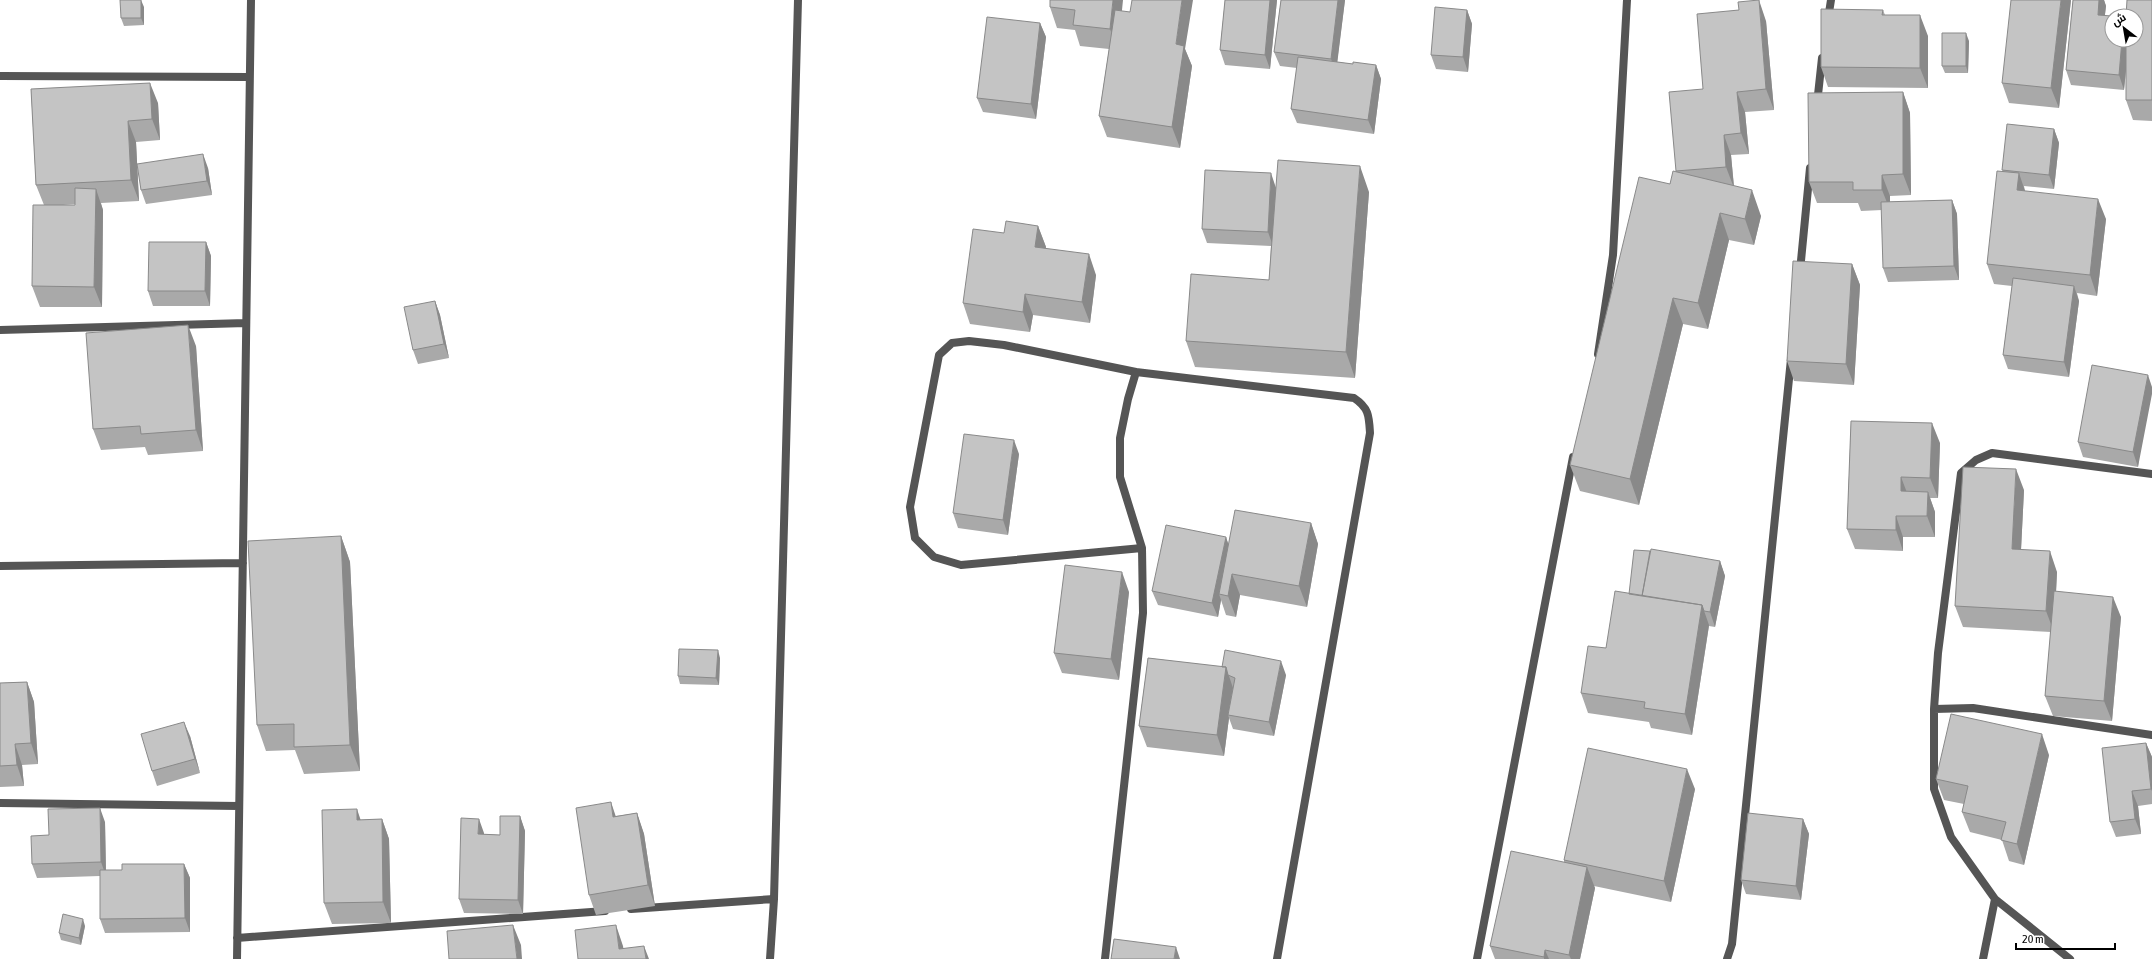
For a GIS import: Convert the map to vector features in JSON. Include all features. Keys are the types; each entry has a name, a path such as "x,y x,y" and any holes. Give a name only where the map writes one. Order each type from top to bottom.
{"street":[{"path":"237,959 251,0"},
{"path":"770,959 774,899 798,0"},
{"path":"1596,360 1614,255 1627,0"},
{"path":"1826,31 1830,0"},
{"path":"1816,116 1824,46"},
{"path":"0,76 249,77"},
{"path":"1799,283 1812,156"},
{"path":"0,330 246,323"},
{"path":"1142,548 961,565 934,557 915,538 910,507 939,355 952,343 969,341 1004,345 1136,372 1354,398 1365,406 1369,419 1370,433 1277,959"},
{"path":"1727,959 1732,944 1791,354"},
{"path":"1105,959 1143,613 1142,548 1120,478 1120,438 1128,399 1136,372"},
{"path":"1477,959 1574,452"},
{"path":"2070,959 1995,899 1951,837 1934,789 1934,709 1938,653 1961,472 1976,460 1992,453 2152,474"},
{"path":"0,566 243,564"},
{"path":"1934,709 1973,708 2152,735"},
{"path":"0,802 239,806"},
{"path":"237,938 774,899"},
{"path":"1983,959 1995,899"}],"building":[{"path":"120,0 141,0 141,18 121,18"},
{"path":"1050,0 1113,0 1110,29 1073,25 1075,10 1050,7"},
{"path":"1132,0 1182,0 1176,44 1184,46 1172,127 1099,116 1115,10 1130,12"},
{"path":"1225,0 1270,0 1265,55 1220,50"},
{"path":"1281,0 1338,0 1331,59 1274,52"},
{"path":"1759,0 1766,89 1737,92 1741,133 1724,135 1726,167 1676,171 1669,92 1703,89 1697,14 1739,10 1738,2"},
{"path":"2011,0 2061,0 2051,88 2002,83"},
{"path":"2073,0 2099,0 2098,15 2104,15 2104,48 2121,48 2119,75 2066,70"},
{"path":"2127,0 2152,0 2152,100 2126,100 2126,48 2144,48 2144,8 2126,8"},
{"path":"1435,7 1467,10 1463,57 1431,55"},
{"path":"1821,9 1883,10 1882,15 1920,15 1920,68 1821,67"},
{"path":"987,17 1040,23 1031,104 977,98"},
{"path":"1942,33 1966,33 1966,66 1942,66"},
{"path":"1298,57 1353,64 1353,62 1376,65 1368,120 1291,109"},
{"path":"150,83 152,119 128,121 131,180 36,185 31,89"},
{"path":"1903,92 1903,174 1882,175 1882,190 1853,190 1853,182 1809,182 1808,93"},
{"path":"2007,124 2054,129 2049,175 2002,170"},
{"path":"203,154 207,181 141,190 137,164"},
{"path":"1278,160 1360,166 1346,352 1186,341 1191,274 1269,280"},
{"path":"1205,170 1271,173 1268,232 1202,229"},
{"path":"1673,171 1752,190 1745,219 1720,213 1698,303 1673,298 1630,479 1570,465 1639,177 1670,184"},
{"path":"1997,171 2019,173 2017,190 2098,199 2090,275 1987,264"},
{"path":"75,188 96,189 94,287 32,286 33,205 75,205"},
{"path":"1952,200 1954,266 1883,268 1881,202"},
{"path":"1006,221 1038,226 1035,247 1089,254 1082,302 1025,294 1023,312 963,303 973,229 1004,233"},
{"path":"149,242 206,242 205,291 148,291"},
{"path":"1793,261 1852,264 1846,364 1787,361"},
{"path":"2013,278 2074,286 2064,362 2003,355"},
{"path":"435,301 444,344 413,350 404,307"},
{"path":"188,325 196,430 141,434 140,426 93,429 86,333"},
{"path":"2092,365 2148,375 2133,452 2078,442"},
{"path":"1851,421 1932,423 1930,478 1901,477 1901,491 1928,492 1927,516 1896,516 1896,530 1847,529"},
{"path":"964,434 1014,440 1003,520 953,513"},
{"path":"1963,467 2016,469 2012,549 2050,551 2046,611 1955,606"},
{"path":"1235,510 1311,523 1299,586 1232,574 1228,596 1219,594"},
{"path":"1166,525 1226,537 1212,603 1152,591"},
{"path":"341,536 350,745 294,747 294,724 257,725 248,541"},
{"path":"1651,549 1720,561 1710,612 1704,611 1702,605 1642,596"},
{"path":"1634,550 1650,551 1642,596 1629,594"},
{"path":"1065,565 1122,572 1111,659 1054,653"},
{"path":"1615,591 1702,605 1685,714 1644,708 1645,702 1581,693 1588,646 1606,648"},
{"path":"2054,591 2113,597 2104,701 2045,696"},
{"path":"679,649 718,650 716,678 678,676"},
{"path":"1225,650 1281,661 1269,722 1228,715 1235,678 1228,675 1226,667 1222,667"},
{"path":"1148,658 1226,667 1217,735 1139,726"},
{"path":"27,682 31,743 15,744 17,765 0,766 0,683"},
{"path":"1951,714 2042,734 2017,844 2001,840 2006,822 1962,812 1968,786 1936,779"},
{"path":"184,722 195,759 152,771 141,734"},
{"path":"2146,743 2151,789 2132,791 2135,819 2110,822 2102,748"},
{"path":"1588,748 1687,769 1664,881 1564,860"},
{"path":"611,802 613,817 637,813 648,885 589,895 576,808"},
{"path":"100,808 101,862 32,864 31,836 49,835 48,809"},
{"path":"357,809 357,820 382,819 383,902 324,903 322,810"},
{"path":"1748,813 1803,819 1796,886 1741,880"},
{"path":"500,816 520,816 518,900 459,899 461,818 479,819 478,834 500,835"},
{"path":"1511,851 1587,867 1569,955 1545,950 1544,957 1490,946"},
{"path":"122,864 184,864 185,918 100,919 100,870 122,870"},
{"path":"63,914 83,919 79,938 59,933"},
{"path":"513,925 517,959 449,959 447,931"},
{"path":"616,925 619,949 644,946 646,959 578,959 575,930"},
{"path":"1114,939 1176,947 1174,959 1111,959"}]}
